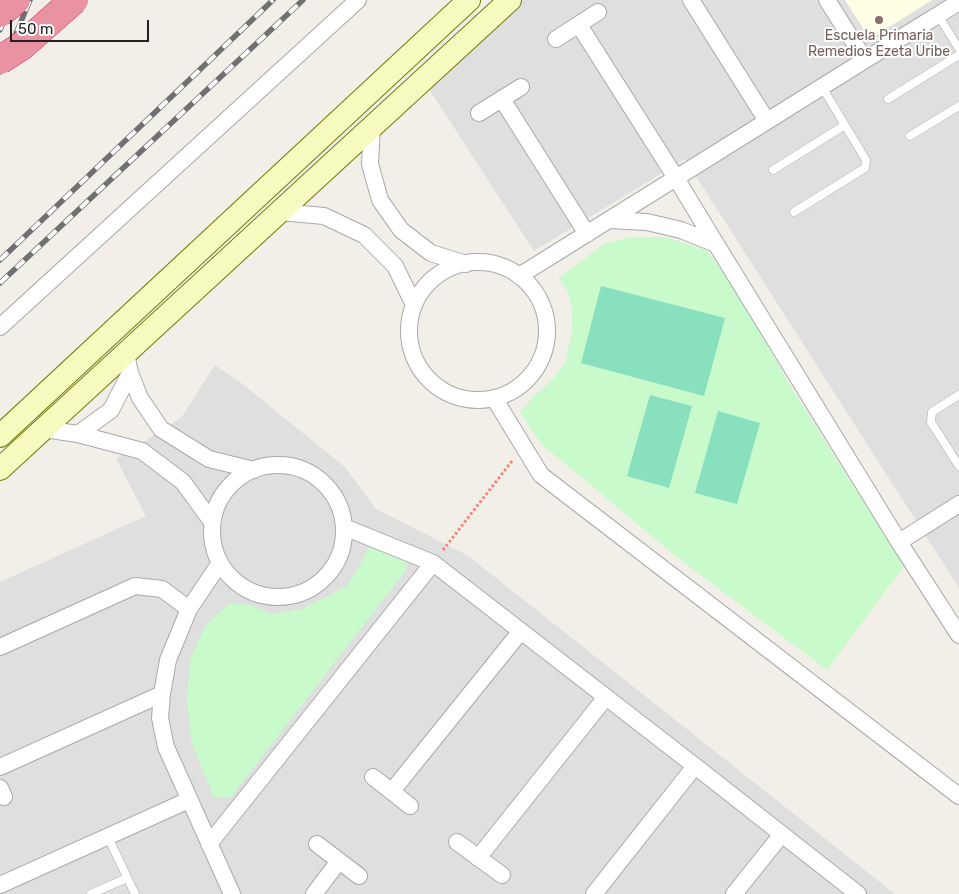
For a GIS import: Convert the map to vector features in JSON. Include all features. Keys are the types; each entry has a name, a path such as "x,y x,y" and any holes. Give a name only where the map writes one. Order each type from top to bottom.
{"highway":[{"path":"0,13 16,0"},
{"path":"0,60 23,45 74,0"}],"main road":[{"path":"0,436 469,0"},
{"path":"0,469 85,392 128,364 280,212 510,0"},
{"path":"67,373 85,392"}],"street":[{"path":"0,327 358,0"},
{"path":"691,0 767,121"},
{"path":"827,0 865,60"},
{"path":"518,276 959,2"},
{"path":"556,39 598,12"},
{"path":"579,25 676,178 899,542 959,635"},
{"path":"479,113 520,87"},
{"path":"502,99 587,234"},
{"path":"372,127 370,164 380,200 401,230 431,253 466,264"},
{"path":"280,212 324,216 364,235 395,266 414,305"},
{"path":"609,220 647,222 681,230 716,244"},
{"path":"480,262 494,264 518,276 529,285 537,296 543,308 546,328 545,348 532,374 521,385 508,393 494,398 479,400 449,394 436,386 425,376 411,349 410,319 414,305 421,293 440,274 453,267 466,264 480,262"},
{"path":"78,434 111,410 128,364"},
{"path":"128,364 140,398 161,429 208,460 254,470"},
{"path":"494,398 542,475 959,796"},
{"path":"44,429 78,434 142,451 183,482 212,522"},
{"path":"282,465 310,473 332,492 339,505 344,518 344,527 343,546 339,558 324,579 302,593 277,598 263,596 238,584 220,563 212,537 212,522 216,509 221,497 230,486 241,476 254,470 282,465"},
{"path":"899,542 959,504"},
{"path":"344,527 433,563 858,894"},
{"path":"220,563 189,609 168,660 160,718 166,747 232,894"},
{"path":"208,844 433,563"},
{"path":"0,647 135,586 162,590 189,609"},
{"path":"392,791 521,631"},
{"path":"0,767 162,694"},
{"path":"478,858 606,697"},
{"path":"594,894 695,766"},
{"path":"373,777 410,806"},
{"path":"0,885 189,800"},
{"path":"734,894 782,834"},
{"path":"457,842 502,875"},
{"path":"316,844 359,876"},
{"path":"314,894 339,861"}],"lane":[{"path":"938,15 959,49"},
{"path":"888,99 959,55"},
{"path":"794,212 865,168 866,160 822,87"},
{"path":"910,136 959,106"},
{"path":"773,170 845,125"},
{"path":"959,395 932,412 931,422 956,455 959,466"},
{"path":"108,837 134,894"},
{"path":"91,894 127,878"}],"path":[{"path":"433,563 524,446"}],"shaded area":[{"path":"523,0 845,0 870,39 932,0 959,0 959,588 685,159 534,251 427,86"},
{"name":"Escuela Primaria Remedios Ezeta Uribe","path":"845,0 932,0 870,39"},
{"path":"215,365 240,382 345,467 376,509 467,555 895,894 0,894 0,582 146,516 116,459 181,418"}],"green space":[{"path":"631,237 665,237 706,250 735,288 789,384 904,566 827,670 678,558 541,444 520,412 552,380 565,363 572,332 572,309 568,292 559,278 604,244"},
{"path":"601,286 725,318 704,396 581,363"},
{"path":"650,395 692,406 669,488 627,476"},
{"path":"718,411 760,423 737,504 695,493"},
{"path":"368,548 394,554 407,561 406,570 230,798 214,797 191,741 187,699 190,659 206,625 230,603 250,605 271,614 302,609 347,586"}],"railway":[{"path":"0,30 12,0"},
{"path":"0,72 30,0"},
{"path":"0,260 273,0"},
{"path":"0,283 303,0"}],"place":[{"name":"Escuela Primaria Remedios Ezeta Uribe","path":"879,20"}]}
